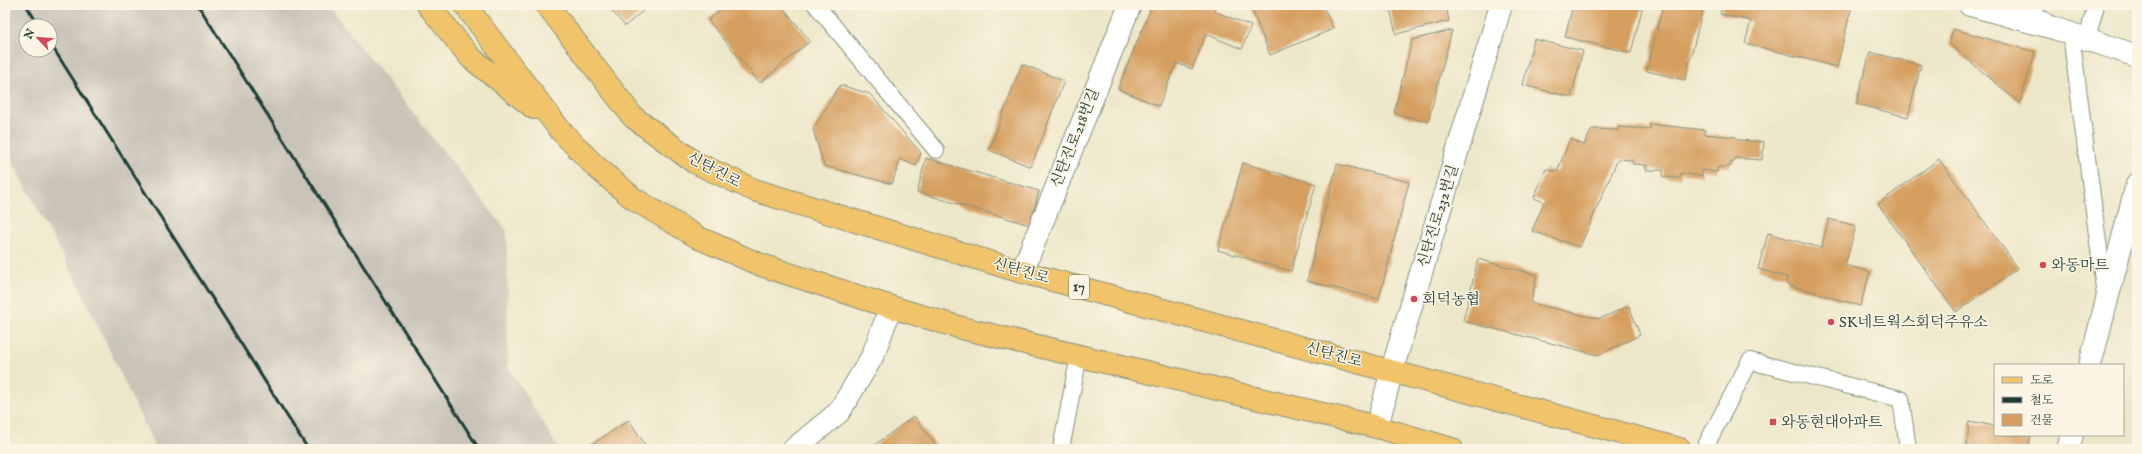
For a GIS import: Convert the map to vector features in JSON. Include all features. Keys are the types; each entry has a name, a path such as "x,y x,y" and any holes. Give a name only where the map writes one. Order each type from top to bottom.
{"main road":[{"path":"428,5 471,58 560,130 595,166 634,199 699,238 761,265 891,308 962,328 1377,427 1452,449"},
{"path":"465,5 560,130"},
{"name":"신탄진로","path":"547,5 634,116 694,162 754,190 1022,272 1392,370 1680,449"}],"street":[{"name":"신탄진로218번길","path":"1022,272 1130,5"},
{"name":"신탄진로232번길","path":"1377,427 1392,370 1501,5"},
{"path":"1970,5 2072,34 2137,56"},
{"path":"2090,364 2137,184"},
{"path":"794,449 839,412 872,357 891,308"},
{"path":"2068,449 2072,436"}],"lane":[{"path":"816,5 936,150"},
{"path":"2025,5 2072,34"},
{"path":"2096,5 2072,34 2106,304"},
{"path":"1061,449 1079,355"},
{"path":"1704,449 1750,361 1901,399 1908,449"}],"shaded area":[{"path":"5,5 327,5 507,231 508,366 559,449 156,449 85,298 5,148"}],"building":[{"path":"607,5 650,5 625,26"},
{"path":"726,5 781,5 810,41 760,83 708,20"},
{"path":"1152,5 1216,5 1214,11 1251,26 1242,49 1206,34 1192,69 1176,63 1159,106 1118,89"},
{"path":"1250,5 1323,5 1333,29 1270,55"},
{"path":"1389,5 1446,5 1449,21 1396,34"},
{"path":"1573,5 1643,5 1631,53 1565,37"},
{"path":"1663,5 1704,5 1685,80 1647,71"},
{"path":"1723,5 1852,5 1837,67 1745,43 1751,21 1720,14"},
{"path":"1953,29 2035,52 2020,103 1949,44"},
{"path":"1452,30 1428,122 1394,113 1412,40"},
{"path":"1534,39 1583,51 1571,97 1523,85"},
{"path":"1870,52 1921,65 1908,117 1856,104"},
{"path":"1022,64 1064,81 1031,167 989,150"},
{"path":"840,85 870,94 921,153 916,166 900,159 892,184 824,166 813,129"},
{"path":"1650,124 1705,130 1704,134 1736,137 1739,140 1764,142 1762,160 1735,158 1734,162 1730,163 1730,167 1718,167 1717,172 1701,170 1702,176 1681,173 1680,178 1663,177 1663,170 1646,170 1646,165 1633,164 1632,160 1618,159 1580,247 1532,231 1544,202 1534,198 1546,169 1557,172 1570,139 1584,145 1592,129 1618,130 1618,127 1650,129"},
{"path":"926,158 1039,191 1030,225 917,192"},
{"path":"1939,159 2018,268 1956,312 1878,204"},
{"path":"1243,163 1316,184 1291,271 1218,250"},
{"path":"1337,164 1409,182 1379,299 1307,281"},
{"path":"1829,219 1856,226 1845,265 1870,272 1860,306 1786,284 1787,277 1758,269 1768,233 1821,248"},
{"path":"1478,259 1537,275 1531,303 1599,319 1629,306 1640,335 1598,355 1463,321"},
{"path":"914,416 939,449 869,449"},
{"path":"629,420 648,449 585,449"},
{"path":"1969,421 1994,426 1994,436 2031,436 2028,449 1967,449"}],"railway":[{"path":"26,5 34,18"},
{"path":"198,5 479,449"},
{"path":"58,56 308,449"}],"place":[{"name":"와동마트","path":"2043,265"},
{"name":"회덕농협","path":"1414,299"},
{"name":"SK네트웍스회덕주유소","path":"1831,322"},
{"name":"와동현대아파트","path":"1773,422"}]}
